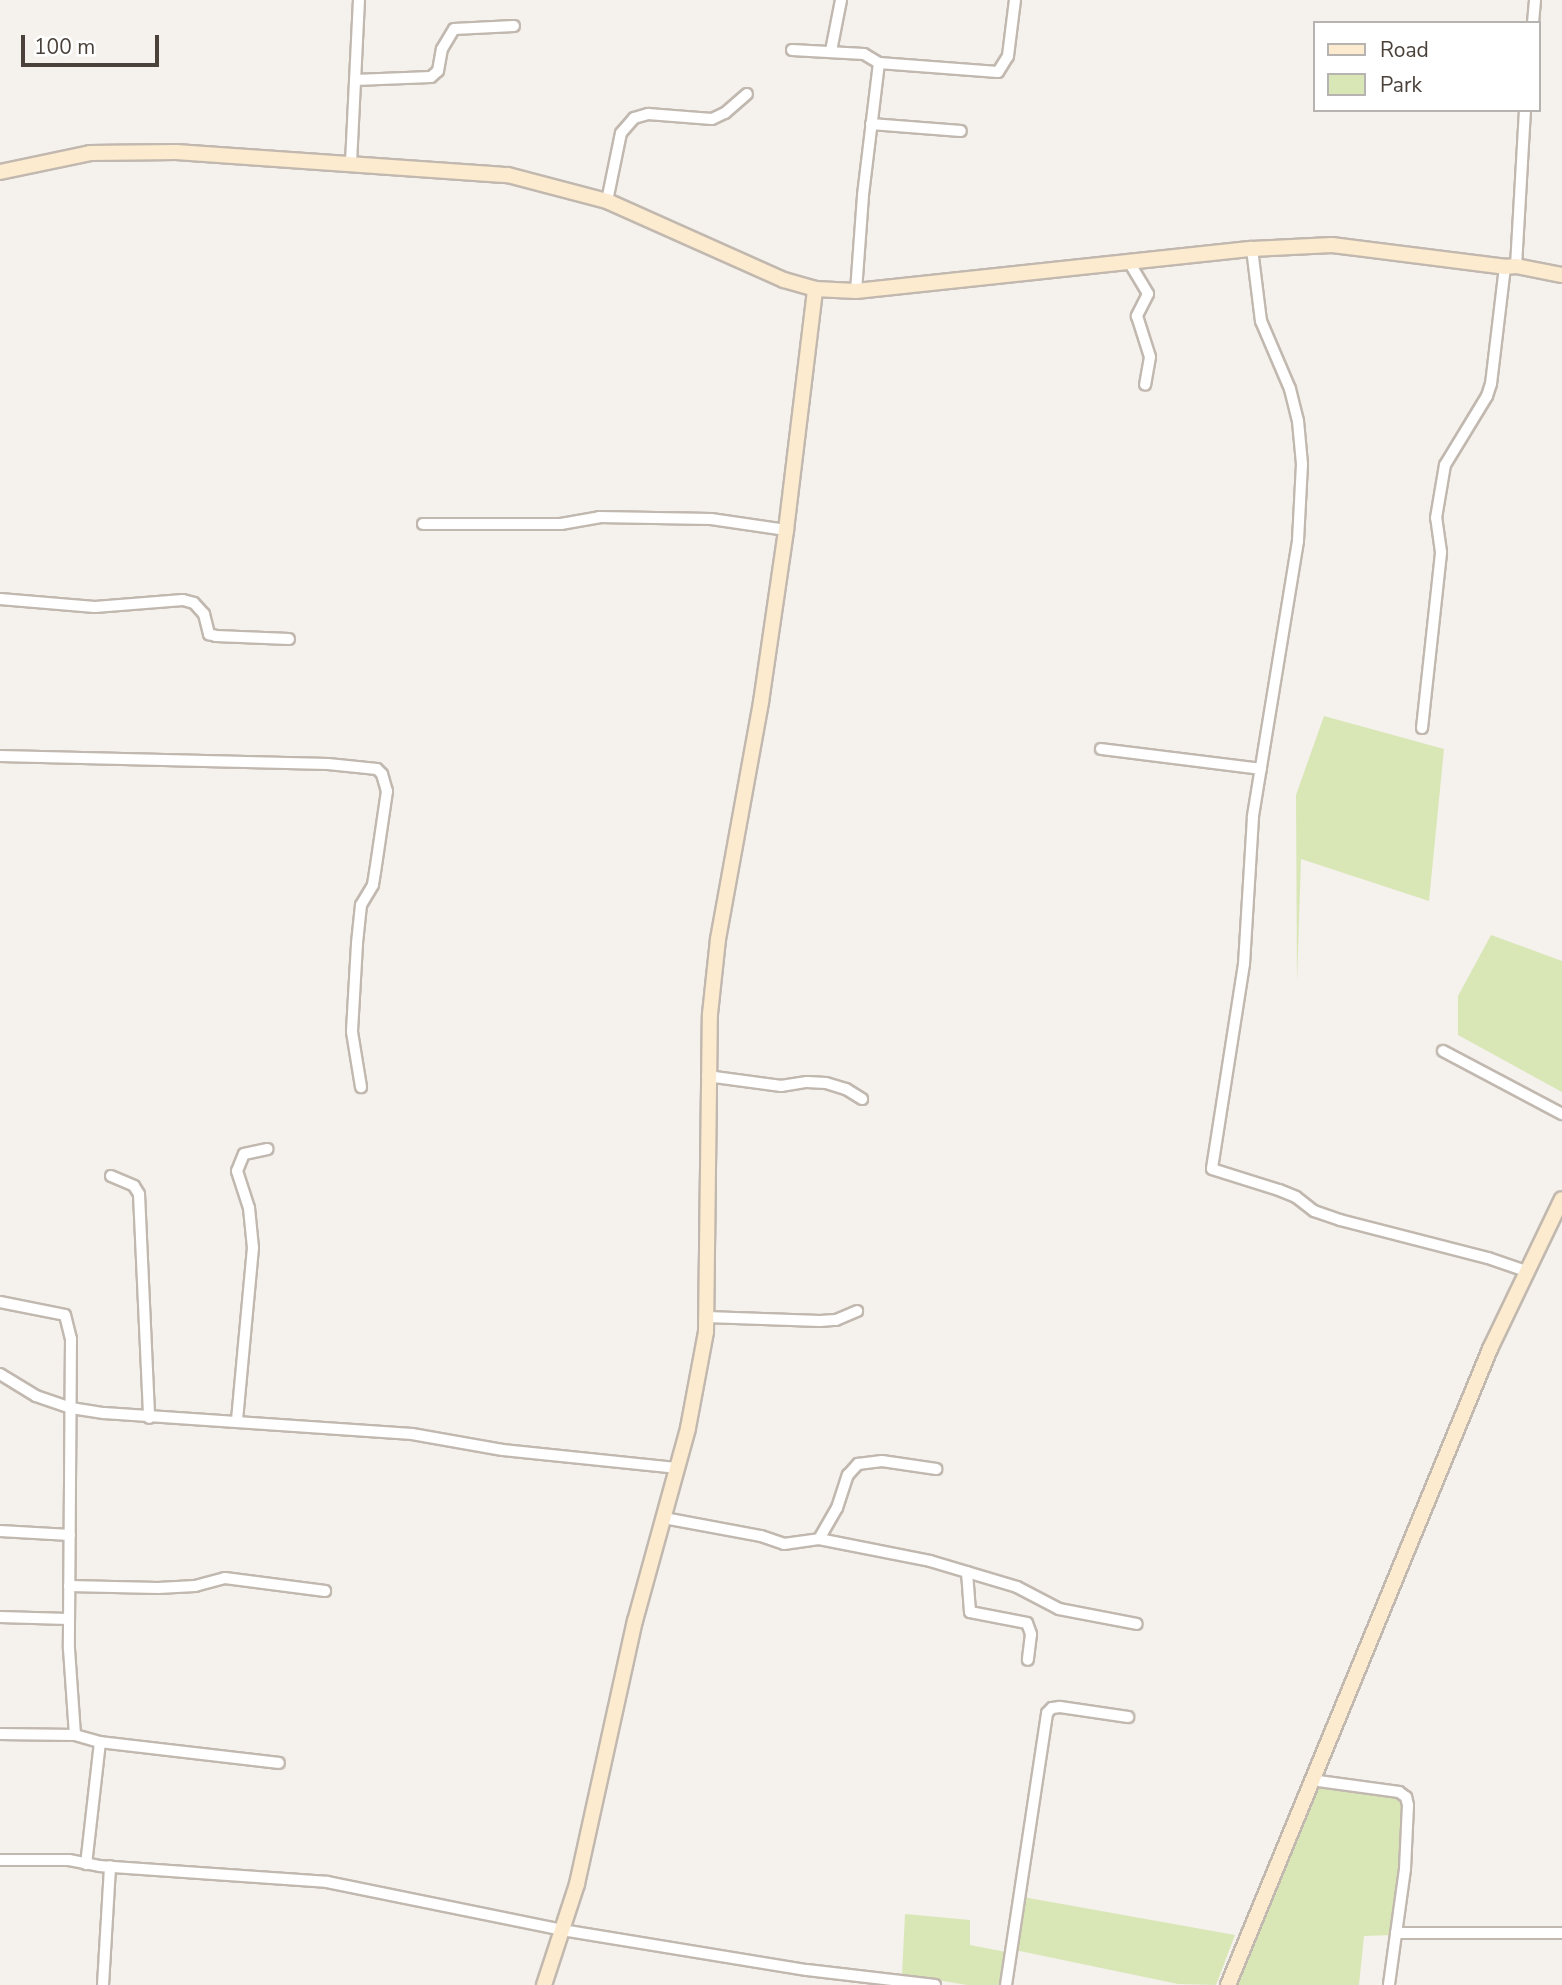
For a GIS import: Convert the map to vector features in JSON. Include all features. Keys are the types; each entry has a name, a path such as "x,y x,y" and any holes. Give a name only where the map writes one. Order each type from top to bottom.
{"street":[{"path":"351,163 359,0"},
{"path":"831,51 841,0"},
{"path":"792,50 864,54 879,64 998,72 1009,56 1015,0"},
{"path":"1532,21 1535,0"},
{"path":"355,80 431,77 438,71 444,42 454,29 514,26"},
{"path":"856,291 879,64"},
{"path":"607,201 621,133 634,118 648,114 712,119 725,113 747,93"},
{"path":"1422,729 1441,552 1436,518 1445,465 1487,396 1491,384 1511,267 1525,112"},
{"path":"871,124 961,131"},
{"path":"0,172 90,153 118,152 351,163 508,175 607,201 784,280 815,289 856,291 1252,249 1332,245 1562,275"},
{"path":"1252,249 1262,321 1290,389 1298,421 1302,464 1298,541 1253,817 1244,964 1212,1169 1287,1193 1314,1212 1488,1258 1526,1271"},
{"path":"1129,262 1148,294 1137,316 1150,357 1145,385"},
{"path":"544,1985 584,1852 635,1621 678,1468 699,1373 706,1317 707,1076 718,939 761,702 786,530 815,289"},
{"path":"423,524 561,524 599,517 711,519 786,530"},
{"path":"0,599 96,607 183,600 204,614 209,634 289,639"},
{"path":"1101,749 1261,769"},
{"path":"0,756 328,764 377,769 382,774 387,791 373,885 361,905 352,1032 361,1087"},
{"path":"1443,1051 1562,1114"},
{"path":"707,1076 781,1086 807,1082 826,1083 846,1089 862,1099"},
{"path":"237,1420 254,1248 249,1208 237,1171 244,1154 267,1149"},
{"path":"111,1176 134,1186 139,1194 149,1418"},
{"path":"1228,1985 1457,1426 1526,1271 1562,1199"},
{"path":"0,1302 65,1315 71,1339 68,1619 75,1735"},
{"path":"706,1317 820,1321 836,1320 857,1311"},
{"path":"0,1374 36,1396 71,1408 149,1418 237,1420 412,1434 503,1450 678,1468"},
{"path":"819,1539 837,1508 848,1475 858,1464 881,1461 936,1469"},
{"path":"664,1518 761,1536 784,1544 819,1539 967,1572 1017,1587 1059,1609 1137,1624"},
{"path":"0,1531 70,1535"},
{"path":"967,1572 970,1612 1027,1623 1031,1634 1028,1660"},
{"path":"69,1586 158,1588 195,1586 225,1578 325,1591"},
{"path":"0,1617 68,1619"},
{"path":"1006,1985 1047,1713 1052,1708 1060,1707 1128,1717"},
{"path":"0,1734 75,1735 100,1742 279,1763"},
{"path":"86,1864 100,1742"},
{"path":"1311,1780 1399,1792 1406,1797 1408,1805 1405,1870 1389,1985"},
{"path":"0,1860 69,1860 110,1867 327,1882 562,1930 807,1970 935,1985"},
{"path":"103,1985 110,1867"},
{"path":"1396,1933 1562,1933"}],"green space":[{"path":"1324,716 1444,749 1429,901 1301,859 1297,983 1296,795"},
{"path":"1491,935 1562,961 1562,1092 1458,1035 1458,996"},
{"path":"1318,1786 1398,1797 1402,1800 1401,1882 1393,1935 1364,1936 1359,1985 1237,1985"},
{"path":"1023,1897 1235,1935 1216,1985 1178,1984 1015,1950"},
{"path":"905,1914 970,1920 970,1945 1006,1952 1003,1985 967,1985 902,1974"}]}
